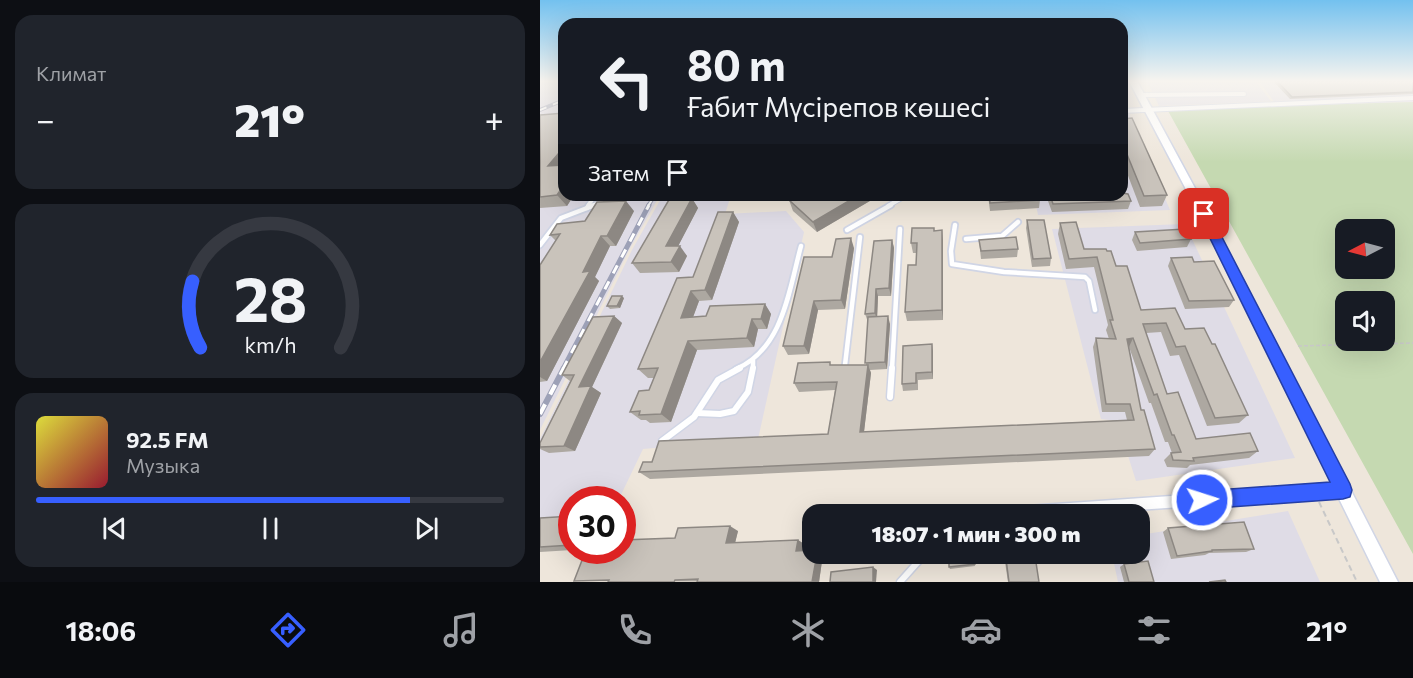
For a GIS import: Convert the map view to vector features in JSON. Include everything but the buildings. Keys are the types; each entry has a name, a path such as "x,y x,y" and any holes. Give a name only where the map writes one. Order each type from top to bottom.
{"main road":[{"path":"1147,108 1204,214 1389,582"}],"street":[{"path":"1142,504 1343,490"}],"lane":[{"path":"1128,111 1207,108"},
{"path":"587,208 591,201"},
{"path":"540,246 561,218 605,201"},
{"path":"846,230 897,201"},
{"path":"966,238 1002,237 1011,233 1018,222"},
{"path":"955,225 951,251 952,264 1004,272 1085,277 1089,281 1095,310"},
{"path":"890,397 900,229"},
{"path":"845,365 860,237"},
{"path":"662,441 687,424 697,413 714,383 723,375 741,369 753,360 772,335 782,312 801,246"},
{"path":"697,413 728,413 737,409 750,385 754,370 753,360"},
{"path":"900,582 916,564"}],"path":[{"path":"1298,346 1413,343"},
{"path":"1315,492 1357,582"}],"shaded area":[{"path":"540,108 558,108 558,201 657,201 629,250 540,430"},
{"path":"1129,114 1170,210 1038,215 1035,201 1128,201"},
{"path":"660,201 729,201 725,214 786,211 804,232 758,439 643,449 625,486 558,486 558,518 540,519 540,439 632,250"},
{"path":"1185,224 1295,458 1136,481 1117,421 1101,419 1052,229"},
{"path":"1288,511 1320,582 1118,582 1114,564 1150,564 1150,533"}],"green space":[{"path":"1413,108 1413,554 1167,109"}],"railway":[{"path":"540,110 544,108"},
{"path":"648,206 651,201"},
{"path":"563,369 649,205"},
{"path":"540,414 564,368"}],"route":[{"path":"1202,500 1343,490 1204,214"}]}
